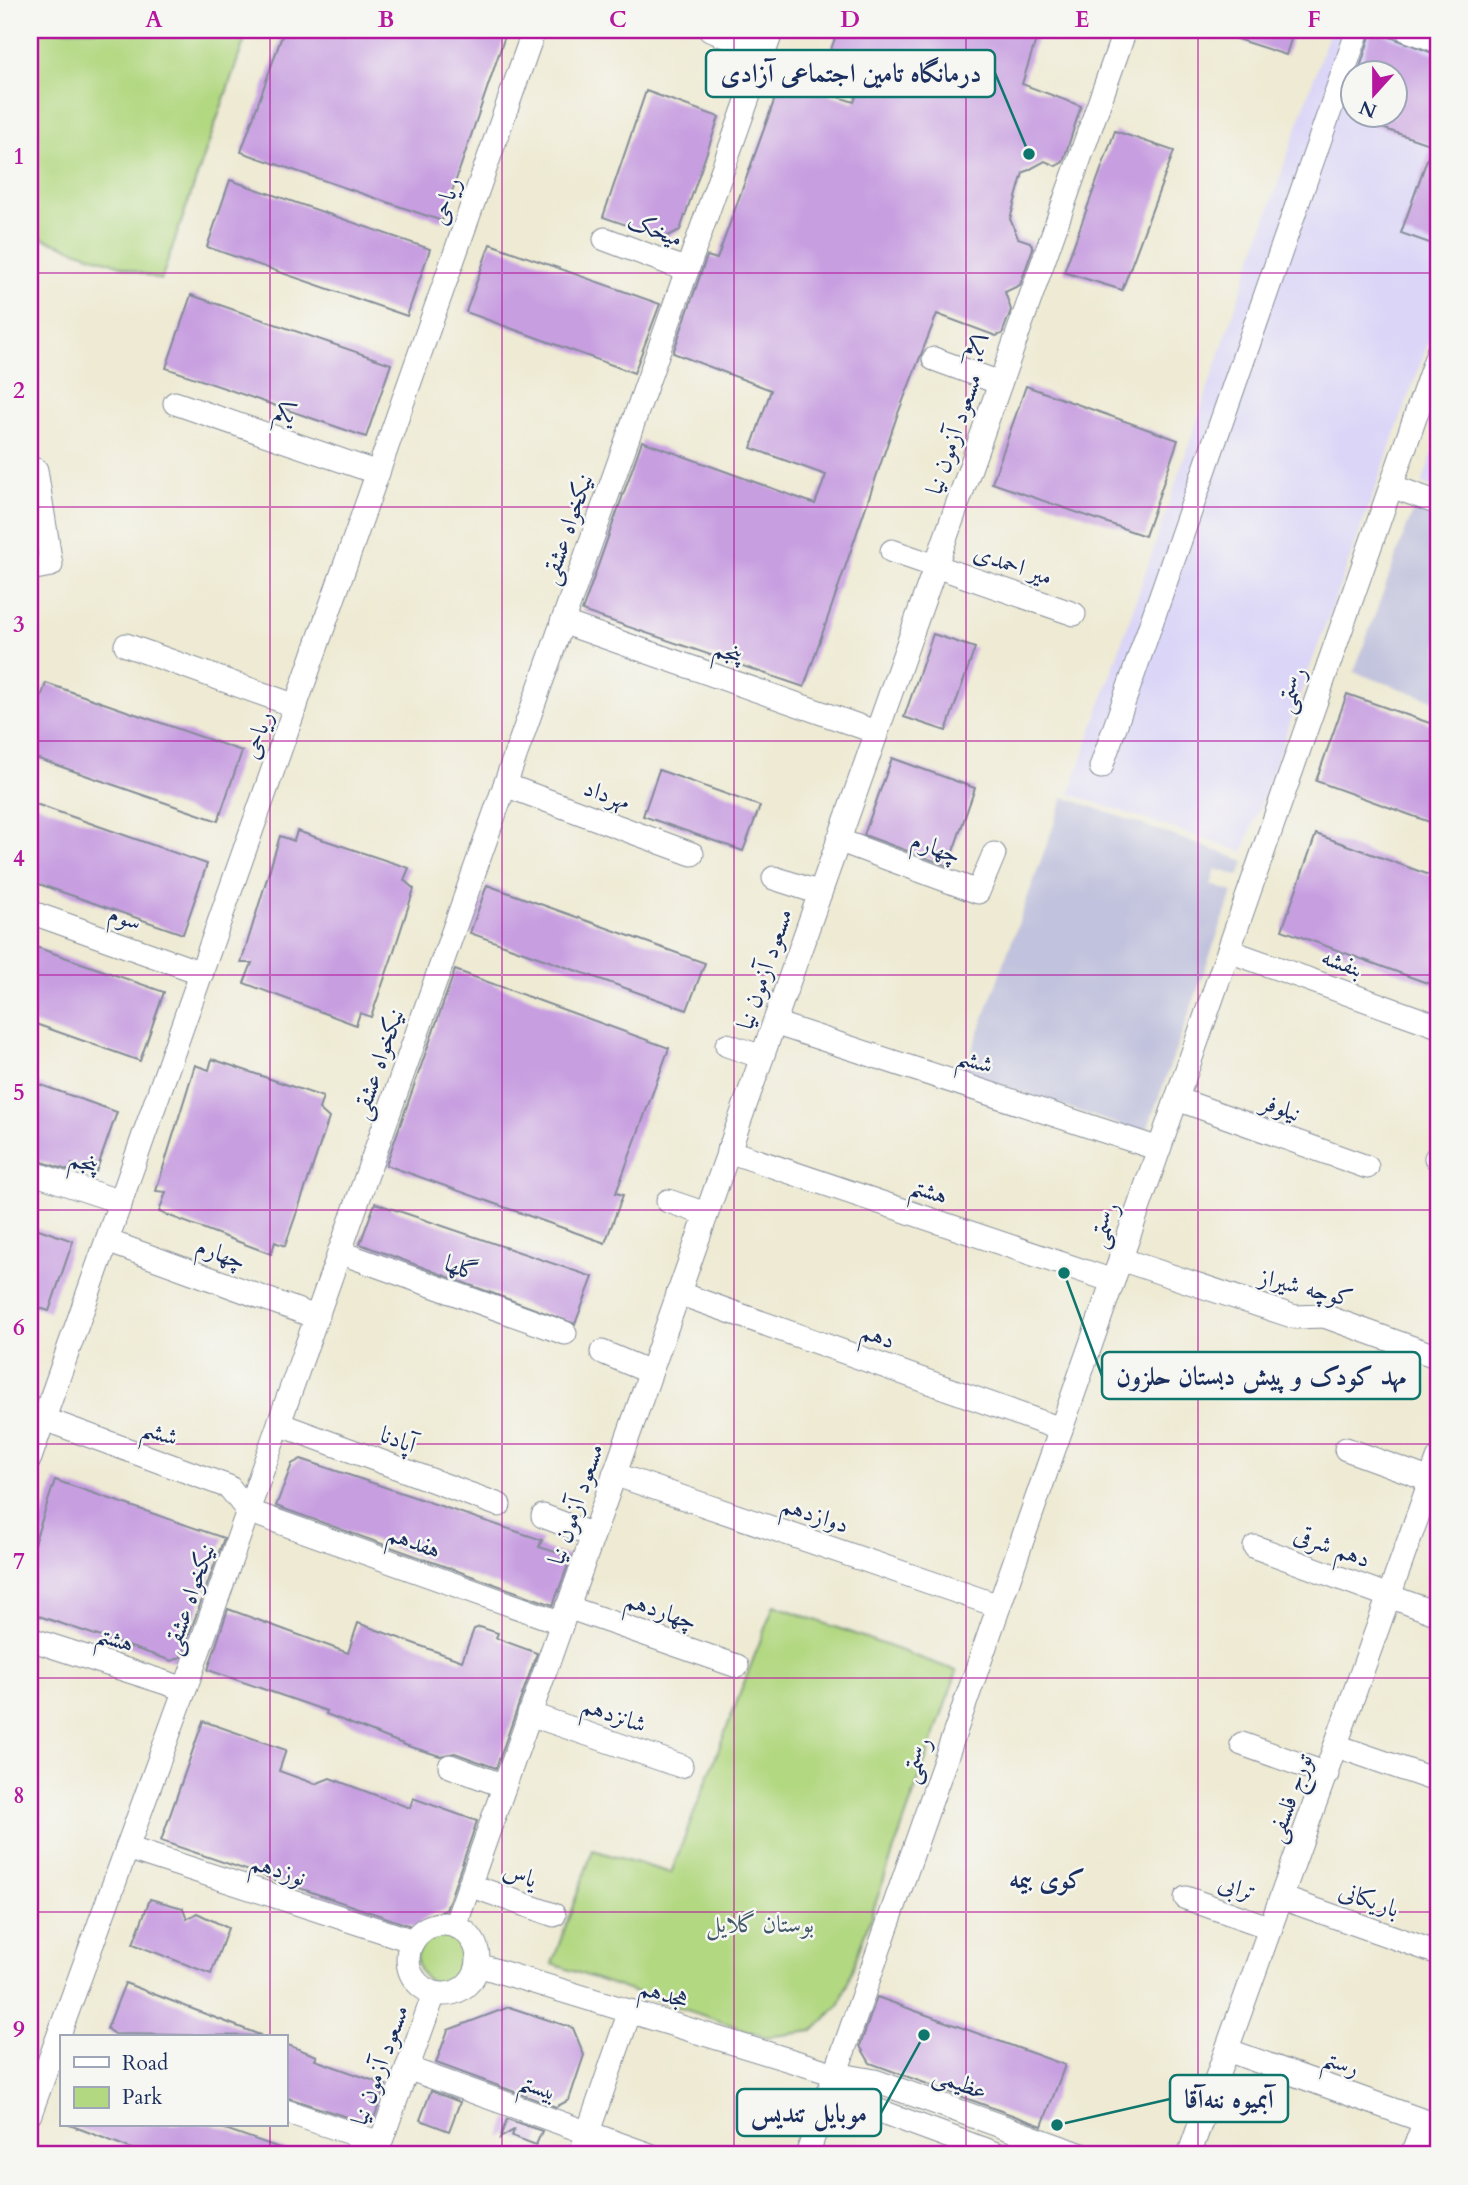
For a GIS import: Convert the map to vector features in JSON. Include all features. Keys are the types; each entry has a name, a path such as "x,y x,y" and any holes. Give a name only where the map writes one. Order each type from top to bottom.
{"street":[{"name":"ریاحی","path":"32,1448 534,30"},
{"path":"709,30 768,40"},
{"name":"مسعود آزمون نیا","path":"455,1926 1125,30"},
{"path":"1101,767 1358,30"},
{"path":"1407,30 1438,41"},
{"name":"نیکخواه عشقی","path":"62,2035 768,40"},
{"name":"میخک","path":"605,239 687,270"},
{"name":"رستمی","path":"807,2155 1438,352"},
{"name":"یکم","path":"934,359 1000,383"},
{"name":"یکم","path":"175,403 378,473"},
{"path":"30,569 51,565 36,470"},
{"path":"1391,486 1438,503"},
{"path":"892,551 935,565"},
{"name":"میر احمدی","path":"935,565 1074,614"},
{"name":"پنجم","path":"562,622 876,732"},
{"path":"126,645 296,706"},
{"name":"مهرداد","path":"505,785 692,854"},
{"name":"چهارم","path":"838,840 978,892 994,854"},
{"path":"774,878 820,893"},
{"name":"سوم","path":"30,912 202,973"},
{"name":"بنفشه","path":"1228,951 1438,1026"},
{"name":"ششم","path":"774,1023 1159,1149"},
{"path":"727,1045 762,1057"},
{"name":"نیلوفر","path":"1177,1099 1367,1167"},
{"name":"هشتم","path":"728,1152 1113,1281"},
{"name":"پنجم","path":"30,1171 121,1202"},
{"path":"668,1201 706,1214"},
{"name":"چهارم","path":"107,1241 316,1317"},
{"name":"گلها","path":"340,1252 565,1333"},
{"name":"کوچه شیراز","path":"1120,1259 1295,1317 1324,1316 1438,1357"},
{"name":"دهم","path":"678,1293 1061,1429"},
{"path":"602,1352 650,1372"},
{"name":"ششم","path":"44,1419 229,1487 248,1511"},
{"name":"آپادنا","path":"279,1424 499,1506"},
{"path":"1346,1449 1435,1470"},
{"name":"تورج فلسفی","path":"1189,2155 1435,1470"},
{"name":"دوازدهم","path":"614,1474 999,1606"},
{"name":"هفدهم","path":"248,1511 565,1615"},
{"path":"543,1516 593,1535"},
{"name":"دهم شرقی","path":"1255,1547 1438,1614"},
{"name":"چهاردهم","path":"565,1615 737,1666"},
{"name":"هشتم","path":"30,1639 185,1689"},
{"name":"شانزدهم","path":"530,1714 681,1766"},
{"path":"1242,1744 1326,1774"},
{"path":"1337,1746 1438,1781"},
{"path":"450,1766 504,1786"},
{"name":"نوزدهم","path":"127,1848 412,1941"},
{"name":"یاس","path":"469,1885 554,1915"},
{"name":"ترابی","path":"1186,1898 1271,1928"},
{"name":"باریکانی","path":"1282,1898 1438,1953"},
{"path":"431,1926 455,1926 474,1941 478,1965 467,1985 446,1995 434,1994 424,1989 410,1972 408,1951 412,1941 431,1926"},
{"name":"هجدهم","path":"478,1965 835,2074"},
{"name":"مسعود آزمون نیا","path":"378,2149 434,1994"},
{"path":"580,2155 630,2011"},
{"name":"نیکخواه عشقی","path":"30,2114 60,2040"},
{"name":"رستم","path":"1227,2050 1432,2123"},
{"name":"بیستم","path":"407,2068 650,2155"},
{"path":"835,2074 874,2109 999,2155"},
{"name":"عظیمی","path":"835,2074 875,2081 1082,2155"},
{"path":"287,2112 378,2149"},
{"path":"1412,2155 1432,2123"}],"shaded area":[{"path":"1330,30 1438,30 1438,316 1243,852 1070,794"},
{"path":"1438,437 1438,490 1422,484"},
{"path":"1416,502 1438,509 1438,702 1354,672"},
{"path":"1064,797 1245,861 1239,876 1216,869 1211,885 1233,892 1148,1127 1138,1131 964,1073"}],"green space":[{"path":"30,30 248,30 161,280 30,234"},
{"name":"بوستان گلایل","path":"774,1605 957,1671 840,2004 813,2031 766,2037 552,1964 593,1850 671,1873"},
{"path":"442,1934 460,1941 467,1959 460,1977 442,1984 424,1977 417,1959 424,1941"}],"building":[{"path":"284,30 327,30 343,35 343,30 507,30 442,221 241,152"},
{"path":"838,30 1039,30 1022,84 1081,106 1063,162 1056,166 1045,161 1023,173 1010,219 1018,238 1030,242 1033,248 1020,285 1005,292 1011,310 1002,334 996,336 937,314 897,416 804,687 582,611 642,441 815,504 826,475 751,448 771,390 673,353 707,256 717,259 782,79 854,102 869,64 830,52"},
{"path":"1219,30 1294,30 1286,55 1218,33"},
{"path":"1372,30 1438,55 1438,246 1401,233 1432,145 1388,130 1408,130 1408,60 1362,60"},
{"path":"646,91 719,117 680,230 664,238 603,217"},
{"path":"1115,131 1174,151 1122,290 1064,272"},
{"path":"230,180 430,249 407,316 207,247"},
{"path":"490,244 660,304 634,373 466,312"},
{"path":"191,295 391,364 366,437 166,368"},
{"path":"1026,386 1178,440 1145,536 992,483"},
{"path":"933,634 975,648 946,731 904,717"},
{"path":"46,683 242,751 218,821 30,756 30,730"},
{"path":"1347,694 1438,726 1438,825 1316,781"},
{"path":"892,758 975,788 948,866 864,835"},
{"path":"659,770 760,806 743,851 643,816"},
{"path":"30,802 207,864 183,934 30,881"},
{"path":"297,831 409,868 404,880 414,889 392,957 371,1017 360,1013 356,1025 244,983 252,963 241,963 280,836 294,841"},
{"path":"1316,834 1438,878 1438,987 1282,930"},
{"path":"487,885 705,963 687,1010 470,933"},
{"path":"30,945 164,992 140,1061 30,1022"},
{"path":"455,970 669,1048 616,1193 623,1195 605,1243 386,1165"},
{"path":"212,1059 323,1097 319,1109 329,1118 285,1246 275,1242 271,1254 159,1212 166,1192 156,1191 195,1065 209,1070"},
{"path":"30,1081 117,1112 96,1172 72,1164 70,1171 30,1158"},
{"path":"375,1203 593,1277 575,1324 360,1244"},
{"path":"30,1226 73,1241 49,1311 30,1305"},
{"path":"301,1459 542,1540 539,1547 571,1557 553,1605 276,1506 292,1464"},
{"path":"55,1480 224,1538 181,1657 172,1661 30,1613 30,1556"},
{"path":"228,1609 348,1653 358,1623 462,1661 474,1629 480,1627 498,1633 496,1638 537,1653 496,1768 455,1753 440,1756 408,1746 326,1714 327,1711 208,1670"},
{"path":"203,1721 286,1750 279,1771 315,1784 330,1778 410,1808 413,1798 477,1821 446,1910 432,1914 414,1927 161,1841"},
{"path":"150,1899 183,1908 187,1919 197,1913 228,1928 211,1974 133,1944"},
{"path":"125,1983 260,2035 114,2034 107,2029"},
{"path":"877,1997 1065,2065 1042,2126 870,2063 860,2046"},
{"path":"509,2007 573,2028 584,2055 569,2100 556,2107 436,2063 448,2030"},
{"path":"287,2045 317,2056 315,2060 386,2085 374,2118 365,2123 287,2098"},
{"path":"431,2091 460,2102 449,2131 420,2120"},
{"path":"507,2119 542,2131 536,2145 512,2136 514,2130 500,2138"},
{"path":"72,2126 217,2126 294,2153 294,2155 148,2155"}],"place":[{"name":"درمانگاه تامین اجتماعی آزادی","path":"1029,154"},
{"name":"مهد کودک و پیش دبستان حلزون","path":"1064,1273"},
{"name":"موبایل تندیس","path":"924,2035"},
{"name":"آبمیوه ننه‌آقا","path":"1057,2125"}],"district":[{"name":"کوی بیمه","path":"1047,1879"}]}
